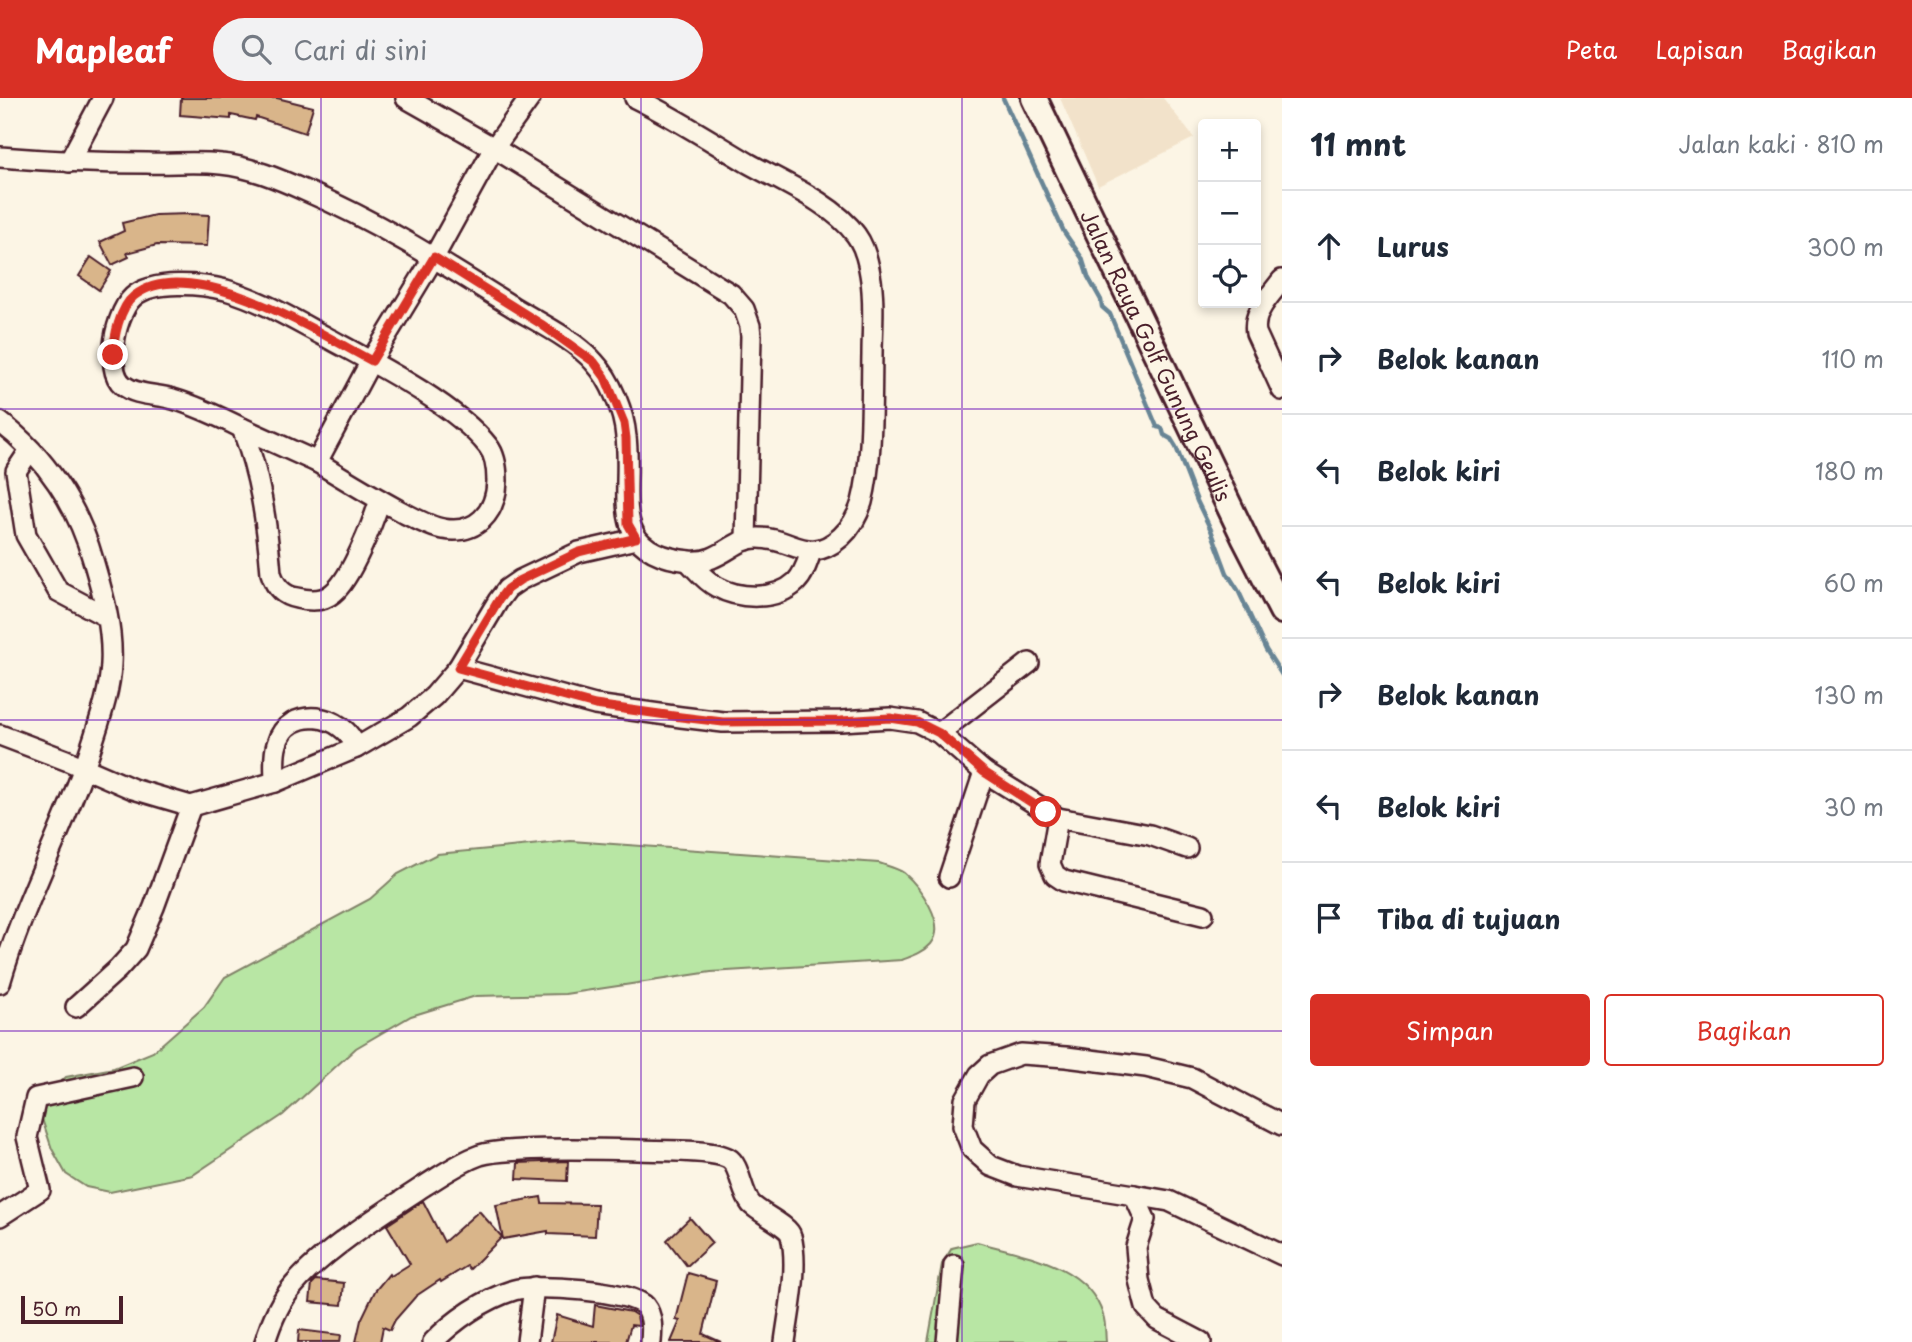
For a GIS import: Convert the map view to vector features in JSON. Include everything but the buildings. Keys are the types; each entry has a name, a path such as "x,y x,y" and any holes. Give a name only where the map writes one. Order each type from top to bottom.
{"main road":[{"name":"Jalan Raya Golf Gunung Geulis","path":"1034,98 1282,611"}],"street":[{"path":"69,162 103,98"},
{"path":"406,98 494,148 720,287 731,294 744,309 751,337 746,540"},
{"path":"317,462 494,148 530,98"},
{"path":"0,157 69,162 219,163 258,172 330,201 434,257 550,330 594,362 605,377 624,423 628,524 636,538 647,548 665,558 702,562 718,557 746,540 757,538 811,552 822,550 846,533 856,518 865,483 870,419 872,301 870,275 860,240 847,224 819,203 635,98"},
{"path":"1282,280 1257,314 1254,323 1282,390"},
{"path":"174,284 227,290 288,316 372,361 442,405 489,448 497,470 496,496 488,515 475,526 463,530 442,529 380,500 317,462 213,413 173,399 137,391 122,384 115,373 113,355 116,328 132,297 156,287 174,284"},
{"path":"0,422 30,450 65,493 87,538 107,617 111,664 107,692 85,769 13,938 0,983"},
{"path":"242,428 255,462 262,494 271,573 274,583 291,597 311,601 334,593 358,554 380,500"},
{"path":"30,450 16,471 26,535 58,591 107,617"},
{"path":"0,735 133,789 191,806 275,782 356,748 409,717 434,696 458,668 498,601 507,589 520,580 579,552 636,538"},
{"path":"688,561 716,586 744,596 765,595 794,583 803,572 811,552"},
{"path":"939,733 1029,663"},
{"path":"458,668 595,705 723,722 890,718 917,722 939,733 984,772 1058,818 1150,835 1187,848"},
{"path":"275,782 277,743 293,723 312,717 329,720 344,727 352,735 356,748"},
{"path":"949,877 984,772"},
{"path":"76,1007 136,949 191,806"},
{"path":"1058,818 1050,864 1055,875 1064,881 1203,915"},
{"path":"1282,1125 1192,1078 1146,1067 1021,1054 990,1065 979,1075 965,1100 963,1126 972,1149 991,1166 1017,1176 1169,1201 1282,1255"},
{"path":"0,1216 40,1189 27,1137 36,1098 133,1077"},
{"path":"265,1342 271,1324 292,1287 365,1227 455,1167 481,1154 544,1148 668,1151 715,1154 732,1160 742,1191 749,1201 760,1212 788,1229 791,1235 793,1263 785,1342"},
{"path":"1134,1195 1145,1219"},
{"path":"1169,1201 1145,1219 1136,1247 1139,1279 1146,1307 1157,1319 1201,1342"},
{"path":"947,1342 954,1265"},
{"path":"527,1342 534,1287"},
{"path":"433,1342 442,1332 497,1296 534,1287 615,1293 638,1300 646,1307 650,1317 651,1342"}],"shaded area":[{"path":"1060,98 1163,98 1194,138 1098,186"}],"green space":[{"path":"571,841 879,863 901,871 924,896 934,916 935,936 925,950 902,960 711,972 565,994 476,996 411,1016 356,1048 283,1115 193,1175 110,1192 86,1187 66,1174 52,1149 42,1119 48,1094 66,1077 114,1068 153,1052 204,1007 225,977 370,899 398,874 437,854"},
{"path":"977,1242 1051,1264 1083,1283 1095,1297 1103,1315 1106,1342 928,1342 942,1264 952,1248"}],"waterway":[{"path":"1003,98 1064,232 1082,258 1102,307 1110,314 1157,427 1162,428 1164,435 1171,439 1176,447 1227,573 1238,590 1266,650 1282,675"}],"route":[{"path":"113,355 116,328 132,297 156,287 174,284 227,290 263,304 372,361 434,257 577,348 594,362 605,377 624,423 626,505 628,524 636,538 579,552 507,589 458,668 595,705 723,722 890,718 917,722 939,733 984,772 1046,812"}]}
